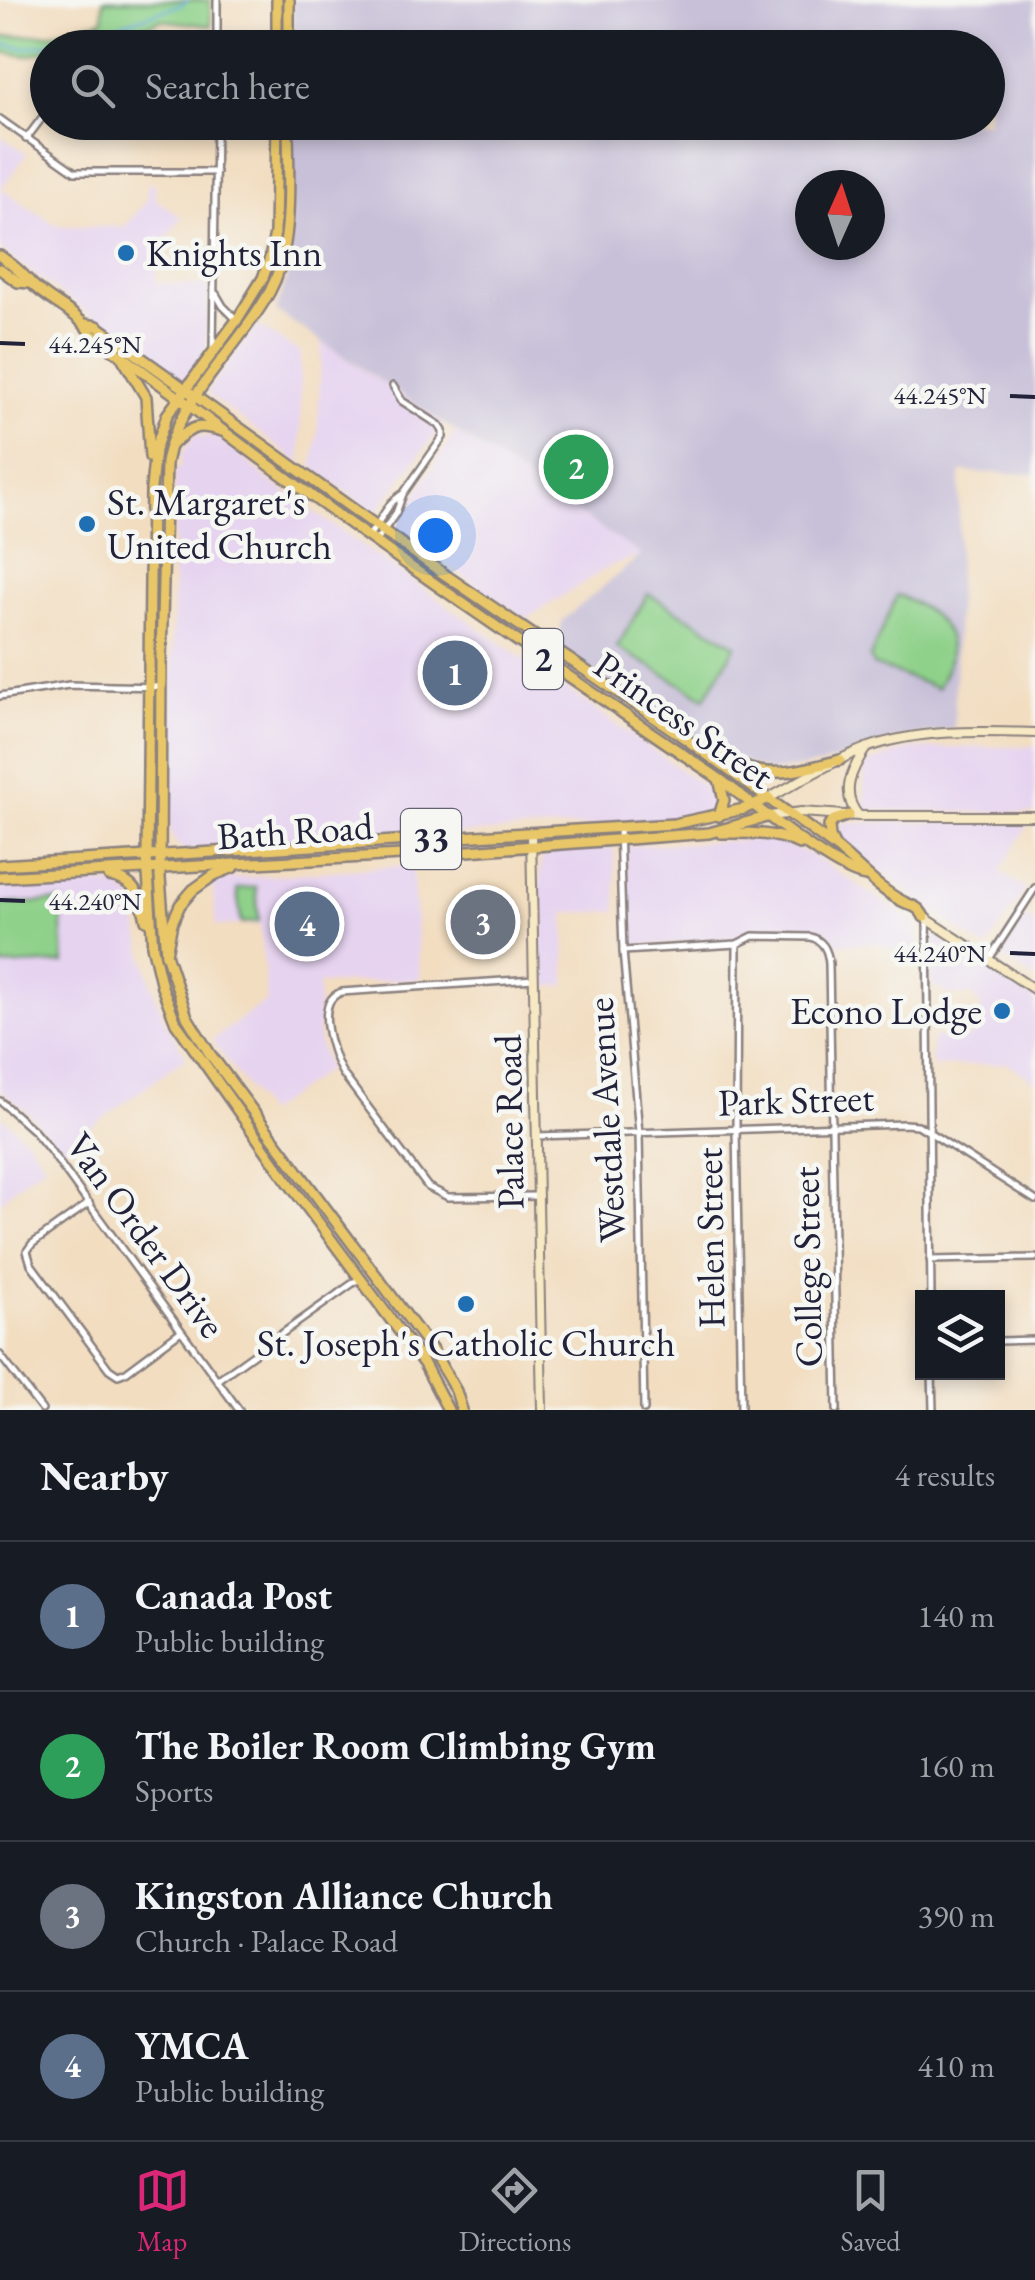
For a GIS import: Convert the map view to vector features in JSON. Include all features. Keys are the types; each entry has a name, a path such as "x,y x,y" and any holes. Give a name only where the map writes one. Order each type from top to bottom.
{"main road":[{"path":"277,0 277,30"},
{"path":"289,30 290,0"},
{"path":"277,140 276,233 263,278 241,324 168,448 163,486 161,857 166,954 187,1017 210,1054 432,1350 456,1391 462,1410"},
{"path":"151,488 158,434 167,415 213,354 271,291 281,263 286,220 288,140"},
{"name":"Princess Street","path":"0,256 118,353 676,732 835,847 866,876 905,902 908,910 1035,990"},
{"name":"Princess Street","path":"0,269 18,282 30,283"},
{"name":"Princess Street","path":"85,324 97,326 182,393"},
{"path":"118,353 146,397 151,488 147,870 153,949"},
{"name":"Princess Street","path":"194,401 226,432 548,663 719,779 822,855 855,875 866,876"},
{"path":"168,448 188,430 202,426 226,432"},
{"path":"676,732 744,767 763,772 801,770 840,760"},
{"path":"769,798 840,760 890,742 942,734 1035,732"},
{"path":"854,815 849,780 866,748"},
{"path":"719,779 724,800 719,816"},
{"name":"Bath Road","path":"0,865 674,824 719,816 769,798"},
{"path":"790,813 1035,816"},
{"name":"33","path":"770,816 790,813"},
{"path":"835,847 830,826 834,820 854,815"},
{"name":"Bath Road","path":"0,877 709,833 770,816"},
{"name":"Palace Road","path":"531,833 542,1410"},
{"path":"709,833 784,837 822,855"},
{"path":"166,954 172,923 192,890 241,864"},
{"path":"76,873 116,877 131,883 138,892 162,987 176,1023 424,1364 448,1410"},
{"path":"359,1251 360,1278"},
{"path":"360,1278 373,1278 388,1290"}],"street":[{"path":"217,0 217,30"},
{"path":"0,119 76,172 216,172"},
{"path":"26,138 30,133"},
{"path":"213,354 216,140"},
{"path":"214,292 241,324"},
{"path":"372,538 396,513 443,431 402,401 392,386"},
{"path":"0,696 68,685 162,687"},
{"name":"Westdale Avenue","path":"619,828 623,951 639,1133 644,1410"},
{"path":"989,959 1035,888"},
{"path":"926,918 930,1290"},
{"name":"College Street","path":"736,944 753,936 811,936 823,944 828,958 838,1410"},
{"path":"623,951 736,944"},
{"name":"Helen Street","path":"736,944 741,1410"},
{"path":"534,978 341,992 327,1008 333,1058 428,1187 448,1196 538,1196"},
{"name":"Van Order Drive","path":"0,1101 34,1131 238,1410"},
{"name":"Park Street","path":"537,1136 920,1126 1035,1200"},
{"path":"89,1203 32,1244 27,1251 31,1264 108,1369 118,1375 181,1331"},
{"path":"930,1260 1035,1258"},
{"path":"217,1380 360,1278"},
{"path":"1005,1341 1035,1340"},
{"path":"1,1357 42,1410"},
{"path":"932,1380 933,1410"}],"shaded area":[{"path":"293,0 1035,0 1035,474 960,472 954,729 900,738 820,765 770,772 714,751 558,650 562,621 641,555 276,311 286,281 293,140 1005,140 1005,30 293,30"},
{"path":"0,136 27,154 1,189 57,226 125,227 147,200 147,184 155,184 155,199 182,217 158,251 156,283 208,286 207,346 186,379 179,379 0,249"},
{"path":"257,326 300,352 301,464 209,395 208,390"},
{"path":"322,342 443,424 376,513 312,467"},
{"path":"455,432 642,555 610,566 526,619 395,528"},
{"path":"195,435 219,438 270,481 715,794 718,811 677,821 183,850 170,831 175,468 181,467 182,453"},
{"path":"1035,746 1035,813 865,810 864,765 910,749"},
{"path":"845,822 1029,823 1000,872 1026,889 986,949 835,837"},
{"path":"768,839 810,854 916,923 919,960 876,943 832,944 809,931 752,931 733,940 628,946 626,846"},
{"path":"614,848 617,911 565,913 566,986 541,986 541,860 549,852"},
{"path":"412,865 420,979 318,984 319,1043 328,1069 266,1113 212,1040 267,1001 260,924 216,926 212,880"},
{"path":"116,885 133,899 156,999 186,1057 60,1150 27,1111 0,1090 0,888"},
{"path":"1025,917 1035,924 1035,979 1000,956"},
{"path":"931,932 1035,1000 1035,1081 1008,1063 932,1067 932,1038 970,1038 982,1006 975,1001 975,995 950,995 931,984"},
{"path":"0,1115 45,1164 0,1203"}],"green space":[{"path":"103,0 210,0 211,26 161,20 137,30 64,30 103,20"},
{"path":"30,35 30,55 0,52 0,37"},
{"path":"648,594 736,645 705,698 617,647"},
{"path":"897,595 927,611 946,631 950,656 937,688 873,665 870,657"},
{"path":"256,887 259,921 241,923 237,889"},
{"path":"61,901 64,963 0,966 0,904"}],"waterway":[{"path":"104,30 188,0"},
{"path":"0,44 30,47"}],"place":[{"name":"Knights Inn","path":"126,253"},
{"name":"The Boiler Room Climbing Gym","path":"576,467"},
{"name":"St. Margaret's United Church","path":"87,524"},
{"name":"Canada Post","path":"455,673"},
{"name":"Kingston Alliance Church","path":"483,922"},
{"name":"YMCA","path":"307,924"},
{"name":"Econo Lodge","path":"1002,1011"},
{"name":"St. Joseph's Catholic Church","path":"466,1304"}]}
